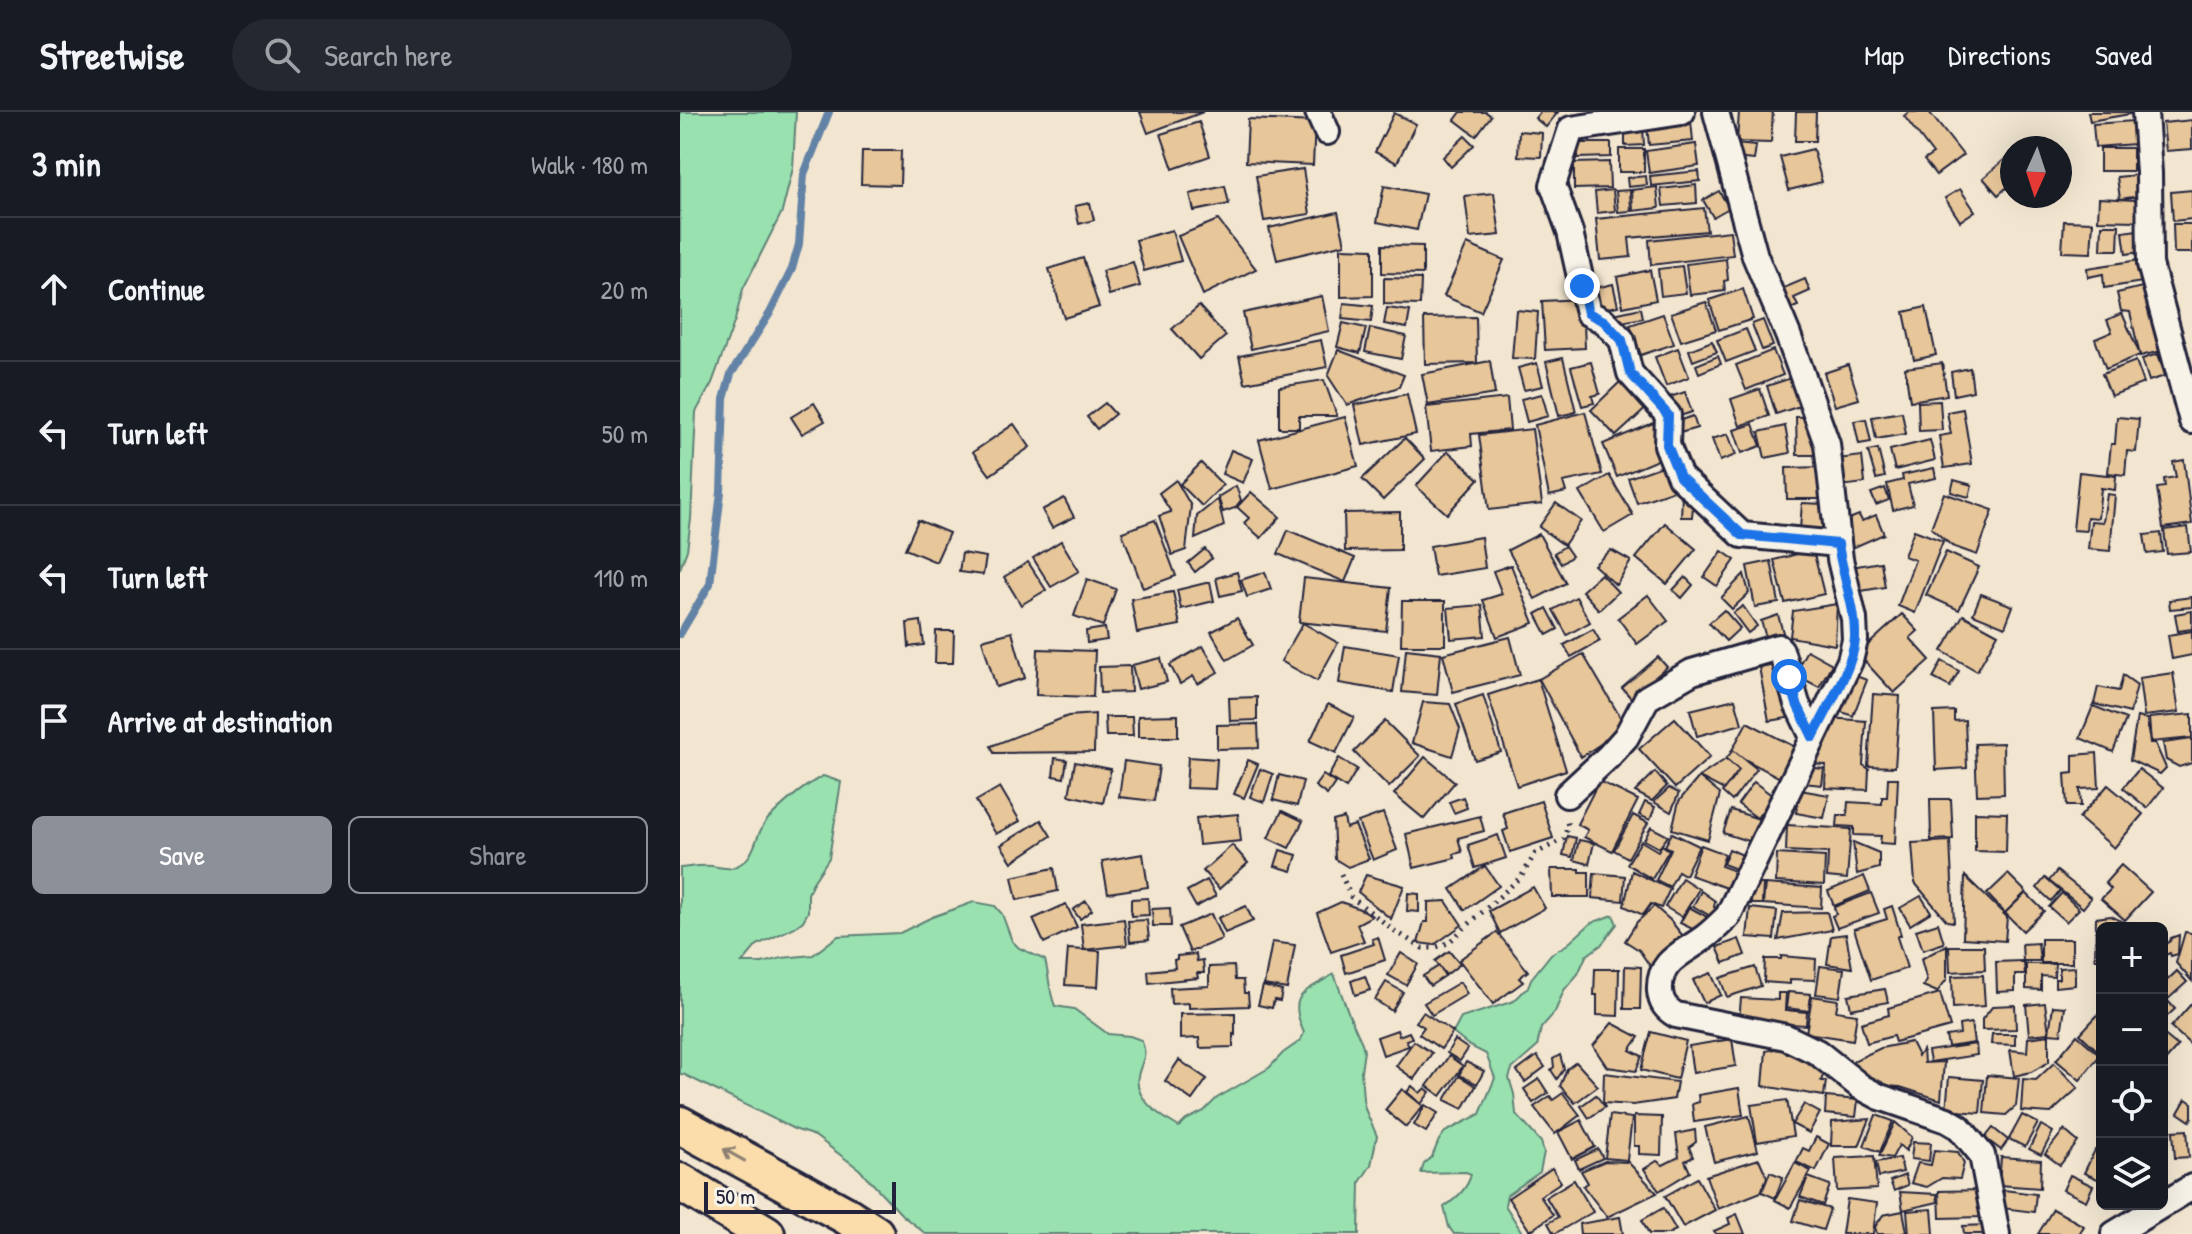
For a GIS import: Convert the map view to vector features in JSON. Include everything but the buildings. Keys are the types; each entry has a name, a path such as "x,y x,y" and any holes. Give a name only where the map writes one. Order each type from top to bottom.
{"main road":[{"path":"680,1125 875,1234"},
{"path":"680,1182 766,1234"}],"street":[{"path":"1682,112 1571,129 1553,185 1570,232 1588,313 1604,321 1622,340 1630,373 1668,415 1667,445 1680,477 1742,535 1838,544"},
{"path":"2145,112 2150,264 2192,421"},
{"path":"1720,115 1755,256 1788,335 1827,444 1838,544 1854,619 1855,640 1850,661 1728,916 1664,967 1660,982 1661,1000 1667,1010 1676,1015 1786,1037 1817,1052 1861,1087 1880,1097 1959,1127 1982,1155 1997,1234"},
{"path":"1567,795 1626,737 1647,698 1692,672 1778,647 1797,704 1813,737"},
{"path":"2114,1234 2192,1187"}],"path":[{"path":"1341,874 1351,897 1422,948 1434,948 1448,943 1521,877 1535,854 1563,839 1568,826 1563,806 1567,795"}],"green space":[{"path":"680,112 796,112 793,168 782,212 743,289 712,383 696,412 691,519 687,550 680,569"},
{"path":"823,776 841,782 829,858 808,894 808,912 795,927 757,945 742,963 813,955 838,936 900,933 974,902 995,906 1002,914 1012,941 1019,948 1045,960 1055,1006 1074,1009 1108,1034 1141,1040 1144,1054 1138,1076 1140,1092 1150,1106 1179,1127 1204,1111 1217,1098 1269,1068 1300,1041 1304,1033 1297,1010 1301,996 1334,974 1362,1043 1363,1099 1377,1136 1371,1165 1360,1182 1359,1234 926,1234 903,1216 859,1169 815,1136 794,1129 680,1074 680,868 729,868 740,864 751,853 768,819"},
{"path":"1613,915 1617,924 1601,945 1586,956 1578,974 1564,990 1555,1012 1541,1028 1537,1047 1512,1069 1509,1078 1516,1114 1541,1142 1544,1152 1540,1172 1507,1195 1505,1205 1523,1234 1454,1234 1444,1207 1461,1193 1471,1174 1421,1173 1445,1132 1480,1114 1495,1078 1486,1054 1453,1033 1461,1018 1514,1001 1551,954 1568,944 1591,923"}],"waterway":[{"path":"680,634 710,584 721,492 724,399 731,374 770,313 792,269 799,244 804,174 829,112"}],"route":[{"path":"1582,286 1588,313 1604,321 1622,340 1630,373 1668,415 1667,445 1680,477 1742,535 1838,544 1854,619 1855,640 1850,661 1813,737 1797,704 1789,677"}]}
